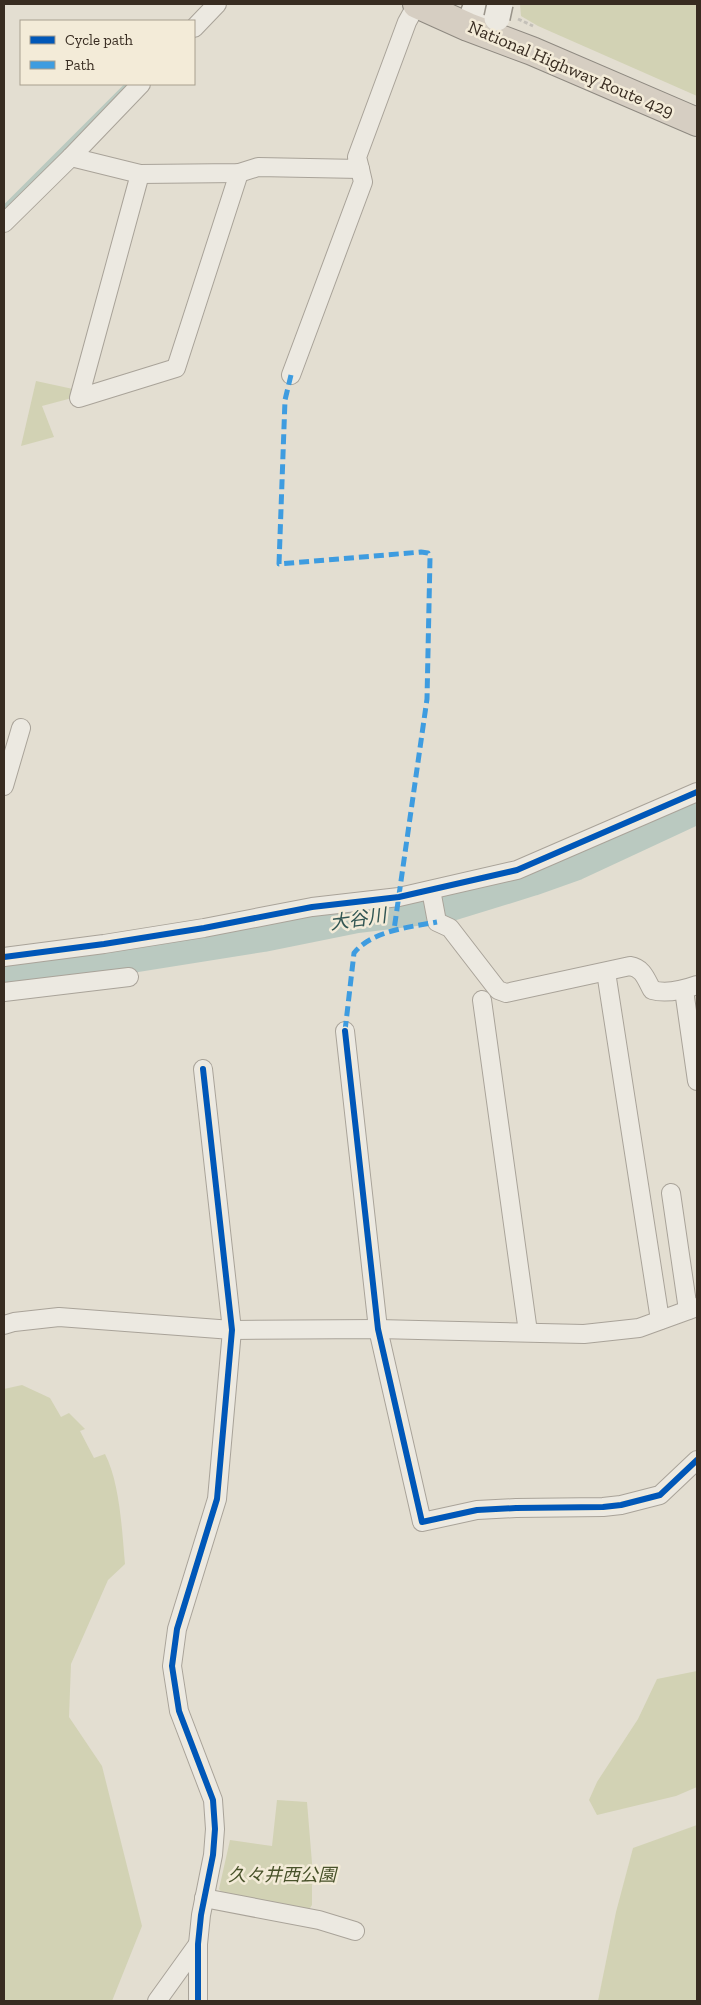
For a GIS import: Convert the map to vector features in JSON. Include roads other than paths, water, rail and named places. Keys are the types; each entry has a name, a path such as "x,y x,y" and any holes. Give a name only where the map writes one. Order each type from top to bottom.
{"highway":[{"name":"National Highway Route 429","path":"417,4 485,16 697,122"}],"street":[{"path":"195,27 217,4"},
{"path":"291,375 363,182 357,157 407,22 417,4"},
{"path":"4,224 140,85"},
{"path":"71,157 140,174 239,173 258,167 360,169"},
{"path":"140,174 79,398 176,368 239,173"},
{"path":"4,786 21,728"},
{"path":"4,957 204,928 312,907 400,897 517,870 697,792"},
{"path":"431,890 437,922 450,928 498,990 506,993 630,966 637,967 644,974 652,990 665,992 691,988 697,1075"},
{"path":"606,972 660,1320"},
{"path":"4,992 128,978"},
{"path":"482,1000 528,1332"},
{"path":"345,1031 378,1329 422,1522 477,1510 621,1505 660,1495 697,1460"},
{"path":"198,2001 198,1944 204,1898 213,1855 215,1829 213,1800 178,1711 172,1666 177,1628 217,1499 232,1330 203,1069"},
{"path":"4,1325 60,1316 232,1330 378,1329 584,1334 639,1328 692,1309 671,1193"},
{"path":"204,1898 319,1920 354,1931"},
{"path":"157,2001 198,1944"}],"waterway":[{"path":"4,208 127,85"},
{"name":"大谷川","path":"4,973 81,966 263,937 357,918 448,907 577,865 697,809"}],"park label":[{"name":"久々井西公園","path":"282,1875"}]}
